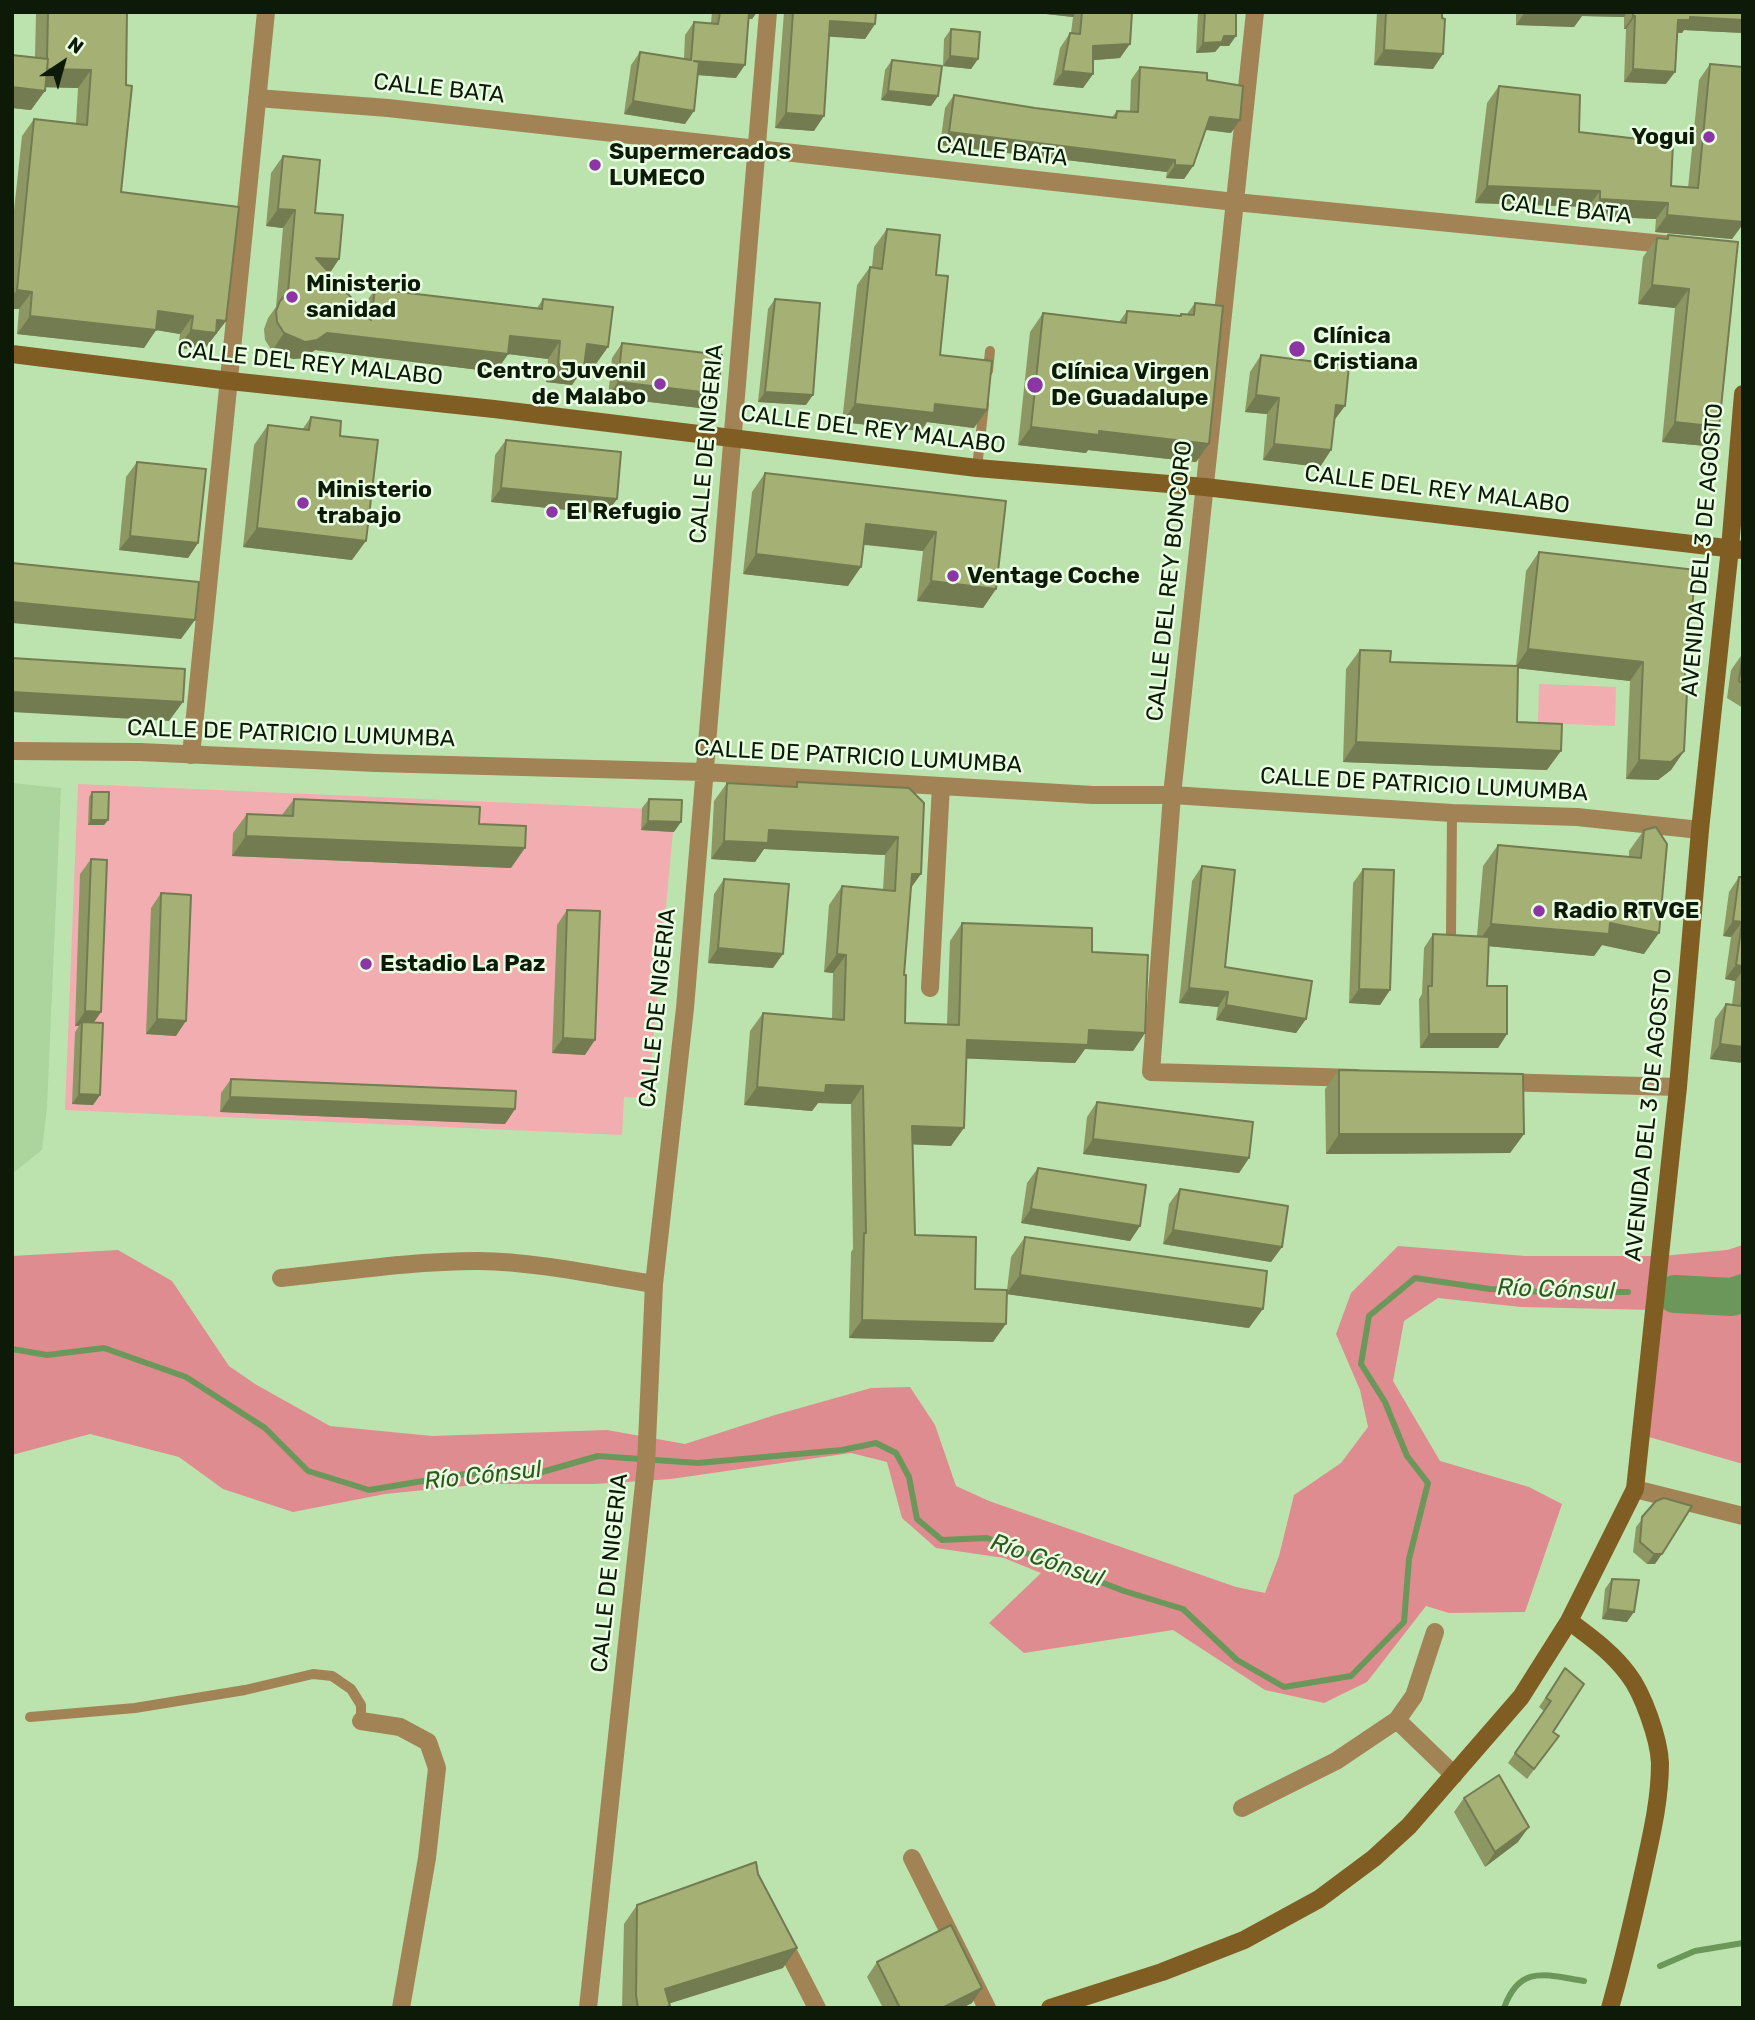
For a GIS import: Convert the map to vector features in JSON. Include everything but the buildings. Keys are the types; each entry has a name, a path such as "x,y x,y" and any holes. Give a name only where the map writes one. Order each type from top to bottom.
{"main road":[{"name":"CALLE DEL REY MALABO","path":"12,354 977,468 1205,487 1736,549"},
{"name":"AVENIDA DEL 3 DE AGOSTO","path":"1050,2008 1162,1972 1244,1940 1319,1899 1374,1858 1409,1826 1521,1697 1569,1621 1635,1489 1678,1087 1700,830 1736,549 1743,394"},
{"path":"1569,1621 1603,1647 1629,1675 1653,1725 1660,1760 1659,1794 1653,1829 1624,1961 1610,2008"}],"street":[{"path":"191,755 266,12"},
{"name":"CALLE DE NIGERIA","path":"588,2008 646,1465 654,1284 684,1007 768,12"},
{"name":"CALLE DEL REY BONCORO","path":"1255,12 1172,796 1151,1072 1373,1079"},
{"name":"CALLE BATA","path":"257,98 388,108 1235,202 1688,246"},
{"name":"CALLE DE PATRICIO LUMUMBA","path":"12,751 126,752 376,763 704,772 1093,795 1172,796 1452,813 1577,817 1700,830"},
{"path":"930,988 941,786"},
{"path":"1483,1082 1678,1087"},
{"path":"281,1278 427,1263 479,1261 533,1265 654,1284"},
{"path":"1635,1489 1743,1516"},
{"path":"1242,1808 1336,1761 1397,1720 1414,1696 1435,1632"},
{"path":"1397,1720 1454,1775"},
{"path":"361,1721 400,1727 428,1742 437,1768 427,1858 401,2008"},
{"path":"912,1858 987,2008"},
{"path":"774,1924 817,2008"}],"lane":[{"path":"986,384 990,351"},
{"path":"977,468 985,397"},
{"path":"1451,936 1452,813"},
{"path":"30,1717 135,1709 245,1690 313,1674 332,1676 352,1689 361,1705 361,1721"}],"shaded area":[{"path":"1539,684 1616,687 1615,726 1538,723"},
{"path":"12,783 61,788 47,1108 42,1150 12,1174"},
{"name":"Estadio La Paz","path":"78,784 675,810 648,1098 624,1097 622,1135 65,1110"},
{"path":"1743,1245 1743,1464 1642,1435 1655,1310 1521,1307 1438,1298 1404,1321 1393,1381 1440,1461 1529,1487 1562,1504 1525,1612 1449,1613 1426,1606 1367,1682 1324,1703 1265,1690 1173,1630 1024,1653 989,1623 1041,1573 1004,1558 936,1548 902,1518 887,1462 851,1453 671,1479 595,1484 485,1484 385,1494 293,1512 223,1489 179,1457 90,1434 12,1455 12,1256 118,1250 172,1281 229,1366 255,1384 330,1426 432,1436 607,1430 685,1444 871,1388 910,1387 935,1425 956,1486 989,1501 1236,1587 1265,1593 1279,1556 1294,1495 1341,1463 1368,1427 1360,1390 1336,1334 1351,1293 1398,1246 1525,1256 1662,1256 1727,1250"}],"waterway":[{"name":"Río Cónsul","path":"12,1349 47,1355 104,1348 186,1377 265,1428 308,1471 369,1490 465,1474 535,1474 598,1456 698,1463 842,1450 876,1443 896,1453 909,1477 917,1519 942,1540 987,1538 1124,1591 1183,1609 1237,1660 1284,1687 1351,1676 1404,1622 1409,1559 1428,1483 1407,1456 1385,1402 1361,1364 1369,1316 1415,1278 1490,1289 1628,1292"},
{"name":"Río Cónsul","path":"1675,1294 1732,1297 1743,1293"},
{"path":"1660,1966 1695,1951 1743,1943"},
{"path":"1504,2008 1510,1994 1526,1979 1546,1975 1584,1981"}],"place":[{"name":"Yogui","path":"1709,137"},
{"name":"Supermercados LUMECO","path":"595,165"},
{"name":"Ministerio sanidad","path":"292,297"},
{"name":"Clínica Cristiana","path":"1297,349"},
{"name":"Centro Juvenil de Malabo","path":"660,384"},
{"name":"Clínica Virgen De Guadalupe","path":"1035,385"},
{"name":"Ministerio trabajo","path":"303,503"},
{"name":"El Refugio","path":"552,512"},
{"name":"Ventage Coche","path":"953,576"},
{"name":"Radio RTVGE","path":"1539,911"},
{"name":"Estadio La Paz","path":"366,964"}]}
